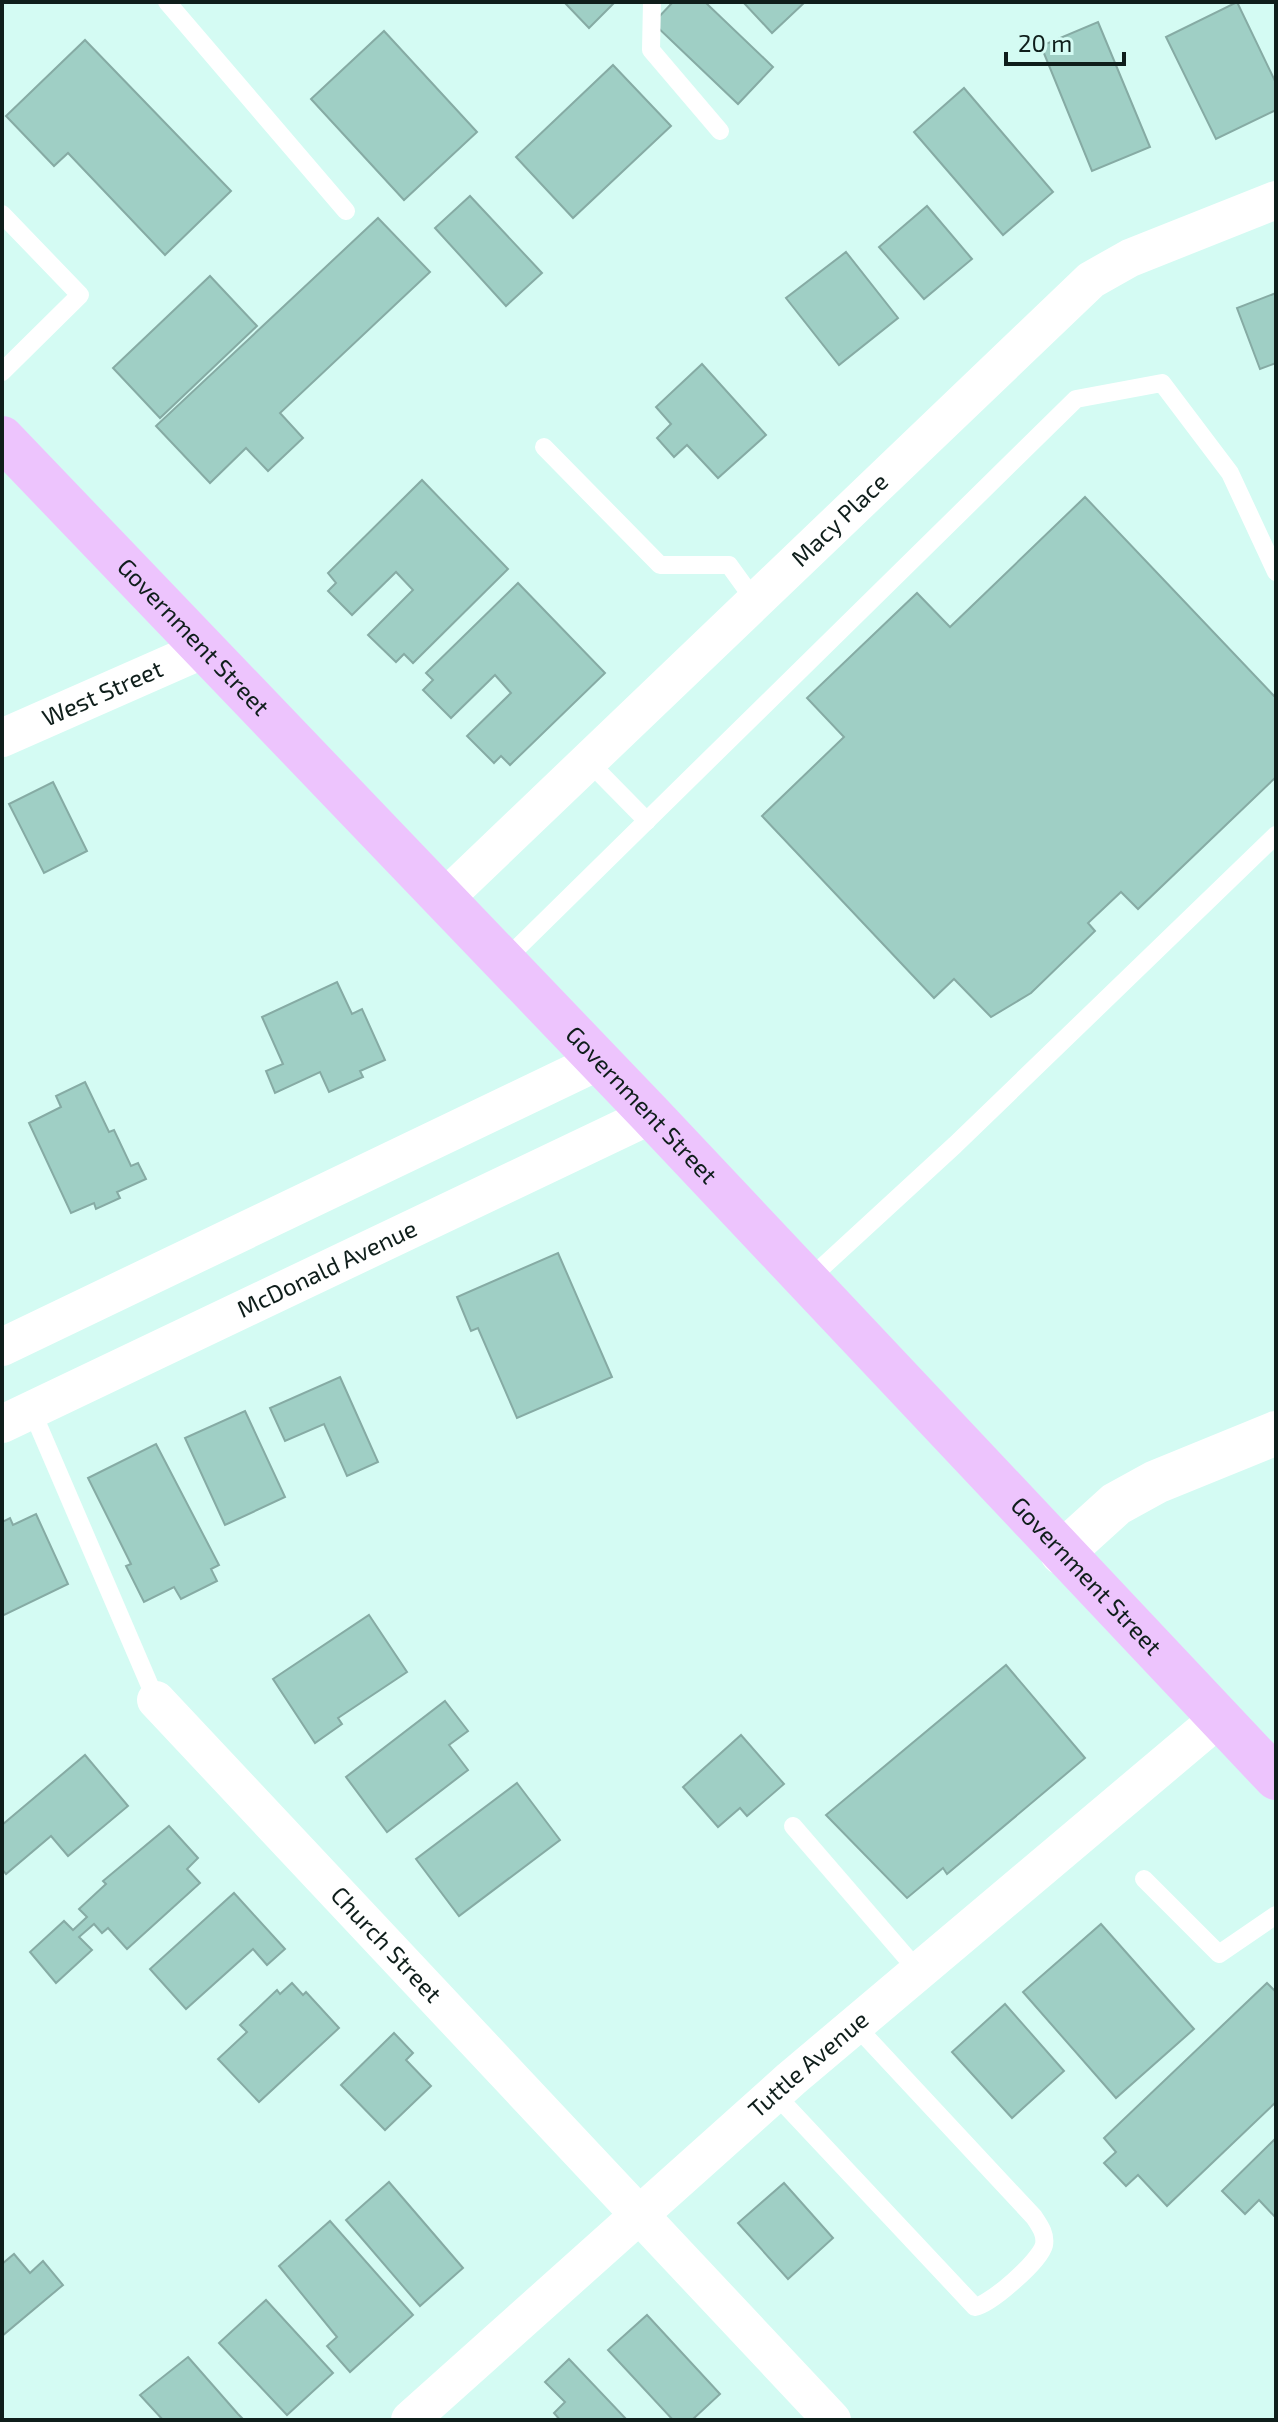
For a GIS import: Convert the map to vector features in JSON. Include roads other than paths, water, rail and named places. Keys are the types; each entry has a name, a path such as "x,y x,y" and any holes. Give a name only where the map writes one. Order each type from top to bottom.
{"main road":[{"name":"Government Street","path":"2,438 651,1115 1276,1778"}],"street":[{"name":"Macy Place","path":"444,899 1091,280 1130,258 1276,200"},
{"name":"West Street","path":"2,738 204,649"},
{"path":"2,1347 599,1061"},
{"name":"McDonald Avenue","path":"17,1417 651,1115"},
{"path":"1062,1553 1116,1504 1156,1482 1276,1433"},
{"name":"Church Street","path":"156,1700 832,2420"},
{"name":"Tuttle Avenue","path":"410,2420 775,2094 1218,1719"}],"lane":[{"path":"167,2 346,211"},
{"path":"652,2 651,50 720,131"},
{"path":"2,214 80,295 2,372"},
{"path":"503,962 1076,399 1162,383 1230,473 1276,572"},
{"path":"544,447 660,565 729,565 755,601"},
{"path":"588,761 647,821"},
{"path":"806,1282 955,1145 1276,835"},
{"name":"Church Street","path":"17,1417 156,1700"},
{"path":"793,1826 919,1972"},
{"path":"1144,1879 1219,1954 1276,1915"},
{"path":"775,2094 975,2307 995,2299 1044,2249 1045,2234 1034,2217 855,2025"}]}
